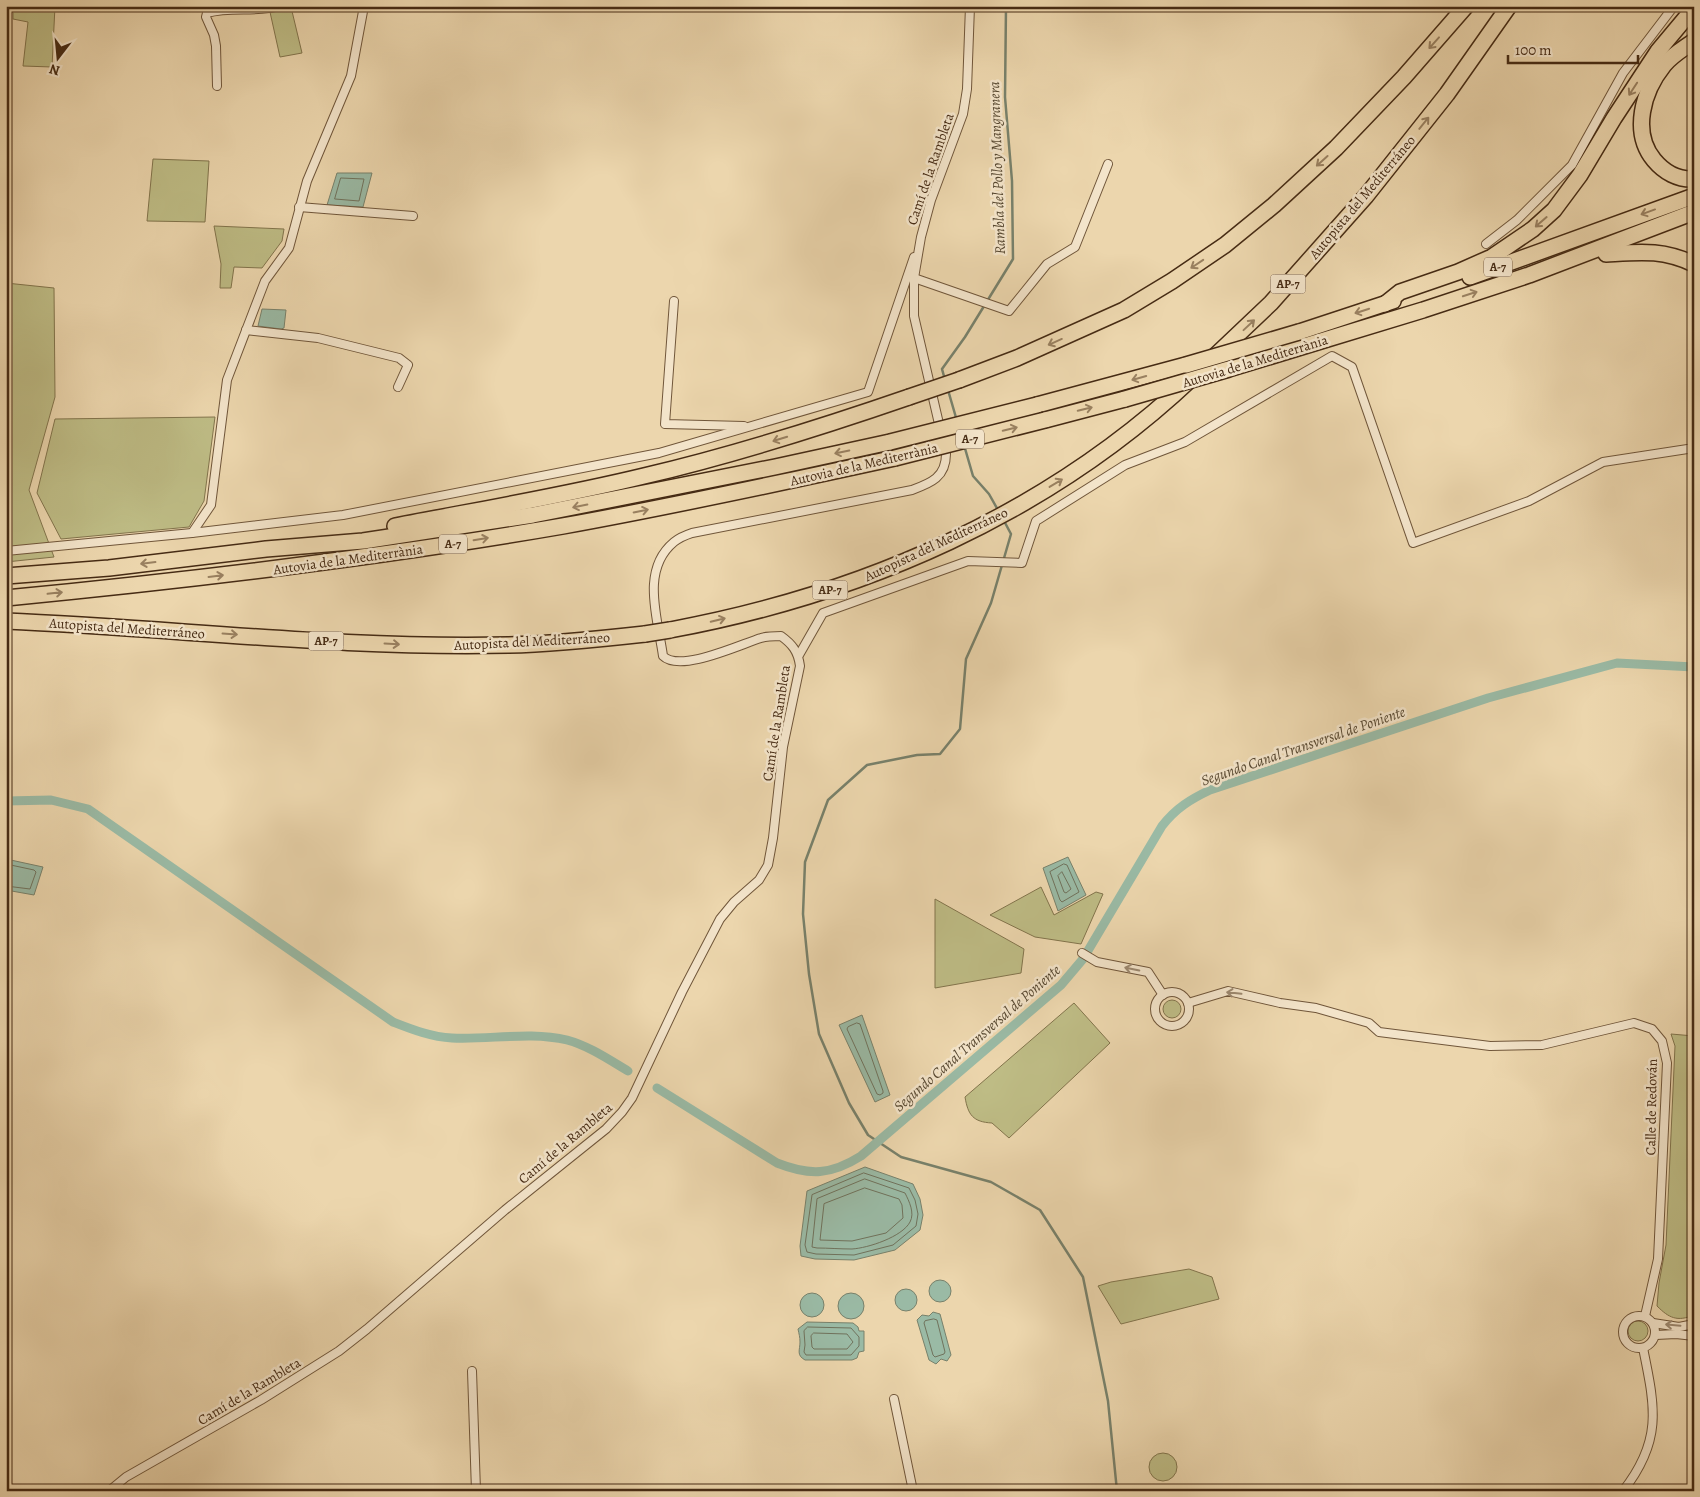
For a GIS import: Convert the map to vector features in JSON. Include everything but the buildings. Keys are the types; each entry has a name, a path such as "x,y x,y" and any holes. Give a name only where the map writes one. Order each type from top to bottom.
{"highway":[{"path":"266,550 545,498 644,476 756,447 839,422 959,380 1017,358 1124,310 1172,281 1225,245 1274,205 1336,148 1404,77 1466,6"},
{"name":"Autopista del Mediterráneo","path":"6,621 409,645 575,642 670,630 775,607 850,584 909,560 981,527 1063,479 1121,439 1165,403 1271,303 1366,196 1447,94 1509,6"},
{"path":"1385,304 1400,292 1458,272 1492,257 1533,229 1554,210 1576,182 1614,118 1658,51 1694,8"},
{"path":"1694,42 1678,52 1664,65 1654,80 1644,104 1641,126 1644,143 1649,154 1658,164 1667,172 1679,178 1694,180"},
{"name":"Autovia de la Mediterrània","path":"6,576 109,568 363,541 533,515 890,442 1186,365 1299,332 1484,272 1694,196"},
{"name":"Autovia de la Mediterrània","path":"6,598 275,569 435,547 562,526 725,495 895,458 1125,399 1229,370 1424,310 1528,275 1694,212"},
{"path":"1528,275 1552,273 1694,220"},
{"path":"1606,254 1642,251 1660,252 1694,264"}],"street":[{"path":"217,86 216,46 214,35 206,17 207,13 218,8 259,10 280,6"},
{"path":"192,533 211,505 227,380 265,281 289,248 307,181 350,76 364,6"},
{"name":"Camí de la Rambleta","path":"109,1491 126,1477 261,1400 339,1351 505,1210 606,1129 632,1098 682,992 720,919 734,902 759,880 768,865 773,838 783,747 800,666 799,655 791,643 781,636 763,637 734,648 694,659 675,661 666,659 663,656 654,595 654,571 662,554 675,540 692,533 912,490 931,483 941,473 946,463 946,454 914,316 914,278 920,237 931,200 963,114 967,89 970,6"},
{"path":"1486,244 1517,220 1572,165 1623,73 1674,6"},
{"path":"914,278 1009,311 1047,264 1075,247 1108,164"},
{"path":"299,207 412,216"},
{"path":"6,552 343,515 659,453 868,392 920,237"},
{"path":"674,301 666,424 751,427"},
{"path":"246,330 318,338 399,358 408,365 398,387"},
{"path":"799,655 823,613 968,561 1022,563 1036,522 1125,465 1185,442 1332,356 1352,367 1413,543 1529,501 1603,462 1694,448"},
{"path":"1082,954 1097,962 1148,972 1163,995"},
{"name":"Calle de Redován","path":"1188,1003 1228,991 1280,1003 1316,1008 1369,1023 1379,1032 1490,1046 1542,1045 1614,1026 1634,1023 1652,1029 1662,1041 1667,1063 1658,1259 1645,1316"},
{"path":"1174,993 1185,998 1188,1003 1188,1015 1180,1025 1168,1026 1158,1019 1156,1004 1163,995 1174,993"},
{"path":"1653,1322 1656,1335 1648,1346 1642,1348 1633,1347 1624,1339 1623,1328 1630,1318 1640,1315 1653,1322 1679,1327 1694,1324"},
{"path":"1656,1335 1676,1334 1694,1336"},
{"path":"1623,1491 1644,1460 1653,1422 1651,1391 1642,1348"},
{"path":"472,1371 476,1491"},
{"path":"894,1399 913,1491"}],"shaded area":[{"path":"13,6 55,6 52,67 23,66 28,22 13,19"},
{"path":"291,7 302,53 280,57 270,12"},
{"path":"153,159 209,161 205,222 147,221"},
{"path":"214,226 284,229 282,241 262,268 234,267 231,288 220,288 221,264"},
{"path":"6,283 54,288 55,397 29,490 54,557 6,562"},
{"path":"215,417 204,501 189,527 61,539 37,493 55,419"},
{"path":"1041,887 1054,915 1096,892 1103,894 1081,944 1035,937 990,915"},
{"path":"935,899 1024,949 1021,973 935,988"},
{"path":"1168,1000 1176,1000 1181,1005 1179,1016 1168,1018 1163,1013 1163,1005"},
{"path":"1074,1003 1110,1043 1009,1138 992,1123 980,1121 972,1116 965,1097"},
{"path":"1671,1034 1694,1036 1694,1315 1683,1318 1669,1316 1657,1306 1666,1245 1675,1046"},
{"path":"1189,1269 1212,1277 1219,1299 1121,1324 1098,1286 1111,1282"},
{"path":"1634,1321 1642,1321 1648,1327 1648,1335 1642,1341 1634,1341 1628,1335 1628,1327"},
{"path":"1163,1453 1173,1457 1177,1467 1173,1477 1163,1481 1153,1477 1149,1467 1153,1457"}],"water":[{"path":"337,173 372,173 363,207 327,205"},
{"path":"262,309 286,310 284,328 258,326"},
{"path":"1068,857 1086,895 1058,911 1043,868"},
{"path":"6,859 43,867 34,895 6,890"},
{"path":"862,1015 890,1095 875,1102 839,1025"},
{"path":"865,1167 913,1184 920,1199 923,1215 920,1230 895,1250 854,1260 815,1259 801,1256 800,1246 807,1191"},
{"path":"940,1280 948,1283 951,1291 948,1299 940,1302 932,1299 929,1291 932,1283"},
{"path":"906,1289 914,1292 917,1300 914,1308 906,1311 898,1308 895,1300 898,1292"},
{"path":"812,1293 821,1296 824,1305 821,1314 812,1317 803,1314 800,1305 803,1296"},
{"path":"851,1293 860,1297 864,1306 860,1315 851,1319 842,1315 838,1306 842,1297"},
{"path":"933,1312 940,1314 951,1355 947,1361 941,1359 936,1364 929,1360 917,1320 922,1315 929,1316"},
{"path":"807,1322 853,1323 858,1327 859,1331 864,1331 864,1351 859,1352 857,1358 852,1360 805,1360 799,1354 800,1340 798,1329"}],"waterway":[{"name":"Rambla del Pollo y Mangranera","path":"945,380 942,369 965,337 1013,259 1012,181 1005,97 1006,6"},
{"name":"Rambla del Pollo y Mangranera","path":"948,390 957,421"},
{"name":"Rambla del Pollo y Mangranera","path":"964,445 973,476 989,494 998,510"},
{"name":"Rambla del Pollo y Mangranera","path":"1003,519 1011,534 991,603 966,659 960,729 940,754 917,755 867,765 828,800 805,862 803,914 809,974 819,1034 849,1103 868,1135 901,1157 991,1182 1040,1210 1083,1277 1108,1401 1117,1491"},
{"name":"Segundo Canal Transversal de Poniente","path":"657,1088 777,1163 810,1172 820,1172 840,1167 861,1156 1061,985 1083,959 1162,826 1178,809 1196,797 1210,790 1488,698 1617,663 1694,667"},
{"path":"6,801 51,800 88,809 393,1022 421,1032 444,1037 553,1037 591,1049 628,1071"}]}
